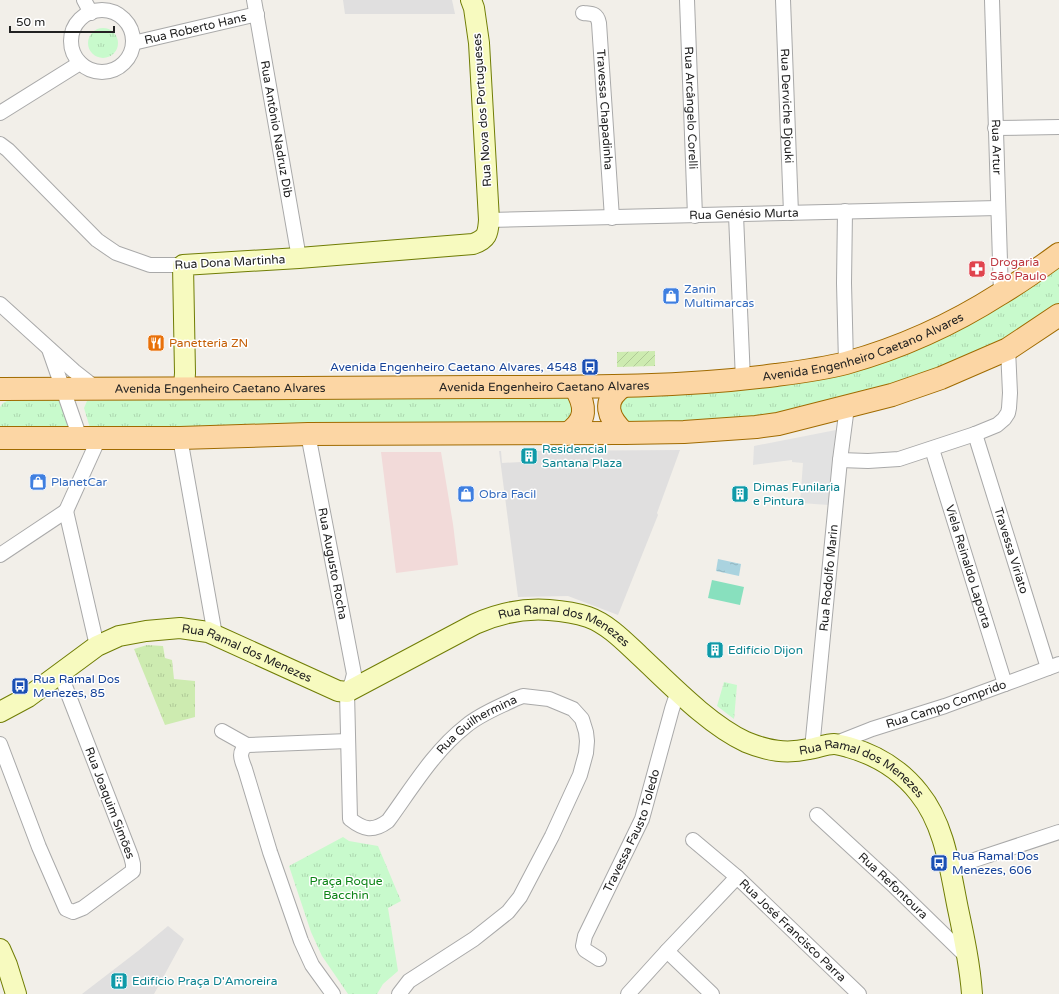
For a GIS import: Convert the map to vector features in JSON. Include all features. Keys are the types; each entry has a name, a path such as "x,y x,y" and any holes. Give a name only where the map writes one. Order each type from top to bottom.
{"main road":[{"name":"Avenida Engenheiro Caetano Alvares","path":"4,393 62,389 575,387 743,380 807,371 846,363 899,345 930,332 1001,294 1059,254"},
{"path":"2,437 180,438 308,434 567,434 684,432 756,427 778,424 847,407 892,395 927,383 1008,349 1059,315"},
{"path":"623,386 611,398 609,411 612,420 624,433"},
{"path":"567,434 576,428 584,412 581,398 575,387"}],"street":[{"path":"84,0 91,13"},
{"name":"Rua Antônio Nadruz Dib","path":"254,0 299,258"},
{"name":"Rua Nova dos Portugueses","path":"472,0 479,43 489,220"},
{"name":"Rua Arcângelo Corelli","path":"687,0 695,216"},
{"name":"Rua Derviche Djouki","path":"783,0 791,213"},
{"name":"Rua Artur","path":"992,0 1001,294"},
{"path":"104,10 116,14 125,21 131,31 133,43 130,54 123,64 113,70 102,72 90,70 80,63 74,55 71,45 72,34 76,24 83,17 91,13 104,10"},
{"name":"Travessa Chapadinha","path":"583,13 595,15 598,18 599,23 612,218"},
{"name":"Rua Roberto Hans","path":"133,43 257,14"},
{"path":"0,113 80,63"},
{"path":"995,128 1059,127"},
{"name":"Rua Dona Martinha","path":"0,144 8,150 96,240 116,253 150,265 183,265 299,258 473,244 485,238 489,232 489,220"},
{"name":"Rua Genésio Murta","path":"489,220 998,208"},
{"path":"845,211 844,283 846,363"},
{"path":"736,215 743,380"},
{"path":"183,265 184,388"},
{"path":"0,304 74,371 98,389"},
{"path":"49,348 62,389 89,438 66,511 97,646"},
{"path":"840,460 868,461 899,459 975,434 997,424 1004,419 1008,413 1010,393 1008,349"},
{"name":"Rua Rodolfo Marin","path":"812,749 840,460 847,407"},
{"name":"Rua Augusto Rocha","path":"308,434 354,674 347,692"},
{"name":"Travessa Viriato","path":"975,434 1053,666"},
{"path":"180,438 215,635"},
{"name":"Viela Reinaldo Laporta","path":"932,449 1005,684"},
{"path":"0,554 66,511"},
{"name":"Rua Ramal dos Menezes","path":"0,712 28,697 97,646 120,636 146,631 180,628 208,632 338,691 347,692 491,617 520,610 563,611 588,617 620,638 706,715 726,730 745,741 766,750 783,752 800,751 834,744 872,755 892,767 915,789 931,812 941,836 950,868 968,958 972,994"},
{"name":"Rua Campo Comprido","path":"834,744 872,729 945,706 1053,666"},
{"name":"Rua Joaquim Simões","path":"0,744 39,847 66,909 73,912 83,908 132,871 133,868 130,856 60,673"},
{"name":"Travessa Fausto Toledo","path":"598,959 585,950 583,946 585,936 642,819 678,691"},
{"name":"Rua Guilhermina","path":"347,692 350,819 359,826 371,828 380,827 388,821 433,759 449,741 467,724 515,699 523,696 549,699 559,702 573,709 582,719 586,732 586,753 580,775 552,836 520,897 508,912 474,939 409,981 399,994"},
{"path":"222,731 247,745 348,741"},
{"path":"247,745 243,748 240,757 270,852 301,942 312,965 333,994"},
{"name":"Rua Refontoura","path":"817,815 892,884 968,958"},
{"path":"950,868 1059,832"},
{"path":"694,840 737,877"},
{"name":"Rua José Francisco Parra","path":"628,994 737,877 859,994"},
{"path":"667,951 712,994"},
{"path":"2,961 16,994"}],"shaded area":[{"path":"343,0 452,0 455,14 345,14"},
{"path":"836,430 829,505 800,503 803,463 792,462 792,460 753,465 754,446"},
{"path":"680,450 657,513 658,515 618,615 568,596 518,597 499,451 501,451 502,463 521,462 521,451"},
{"path":"381,452 441,452 458,565 396,573"},
{"path":"168,926 184,939 154,994 82,994 138,951"}],"green space":[{"path":"103,28 109,29 117,37 117,49 109,57 103,58 97,57 89,49 88,43 89,37 97,29"},
{"path":"1059,262 1059,306 998,346 888,389 812,407 742,418 625,424 616,398 848,366"},
{"path":"655,351 655,366 617,367 617,352"},
{"path":"575,395 578,406 568,425 90,428 84,408 87,401 169,398"},
{"path":"9,400 61,400 69,426 54,429 0,428 0,407 3,403"},
{"path":"712,580 744,587 740,605 708,598"},
{"path":"147,645 163,646 165,658 172,660 174,679 195,681 195,717 165,725 134,649"},
{"path":"724,682 737,685 734,719 717,706"},
{"name":"Praça Roque Bacchin","path":"343,837 349,841 378,846 401,901 388,908 398,971 383,984 377,994 348,994 322,956 311,932 289,866"}],"water":[{"path":"718,559 741,564 739,576 716,571"}],"place":[{"name":"Drogaria São Paulo","path":"977,269"},
{"name":"Zanin Multimarcas","path":"671,296"},
{"name":"Panetteria ZN","path":"156,343"},
{"name":"Avenida Engenheiro Caetano Alvares, 4548","path":"590,367"},
{"name":"Residencial Santana Plaza","path":"529,456"},
{"name":"PlanetCar","path":"38,482"},
{"name":"Obra Facil","path":"466,494"},
{"name":"Dimas Funilaria e Pintura","path":"740,494"},
{"name":"Edifício Dijon","path":"715,650"},
{"name":"Rua Ramal Dos Menezes, 85","path":"20,686"},
{"name":"Rua Ramal Dos Menezes, 606","path":"939,863"},
{"name":"Edifício Praça D'Amoreira","path":"119,981"}]}
